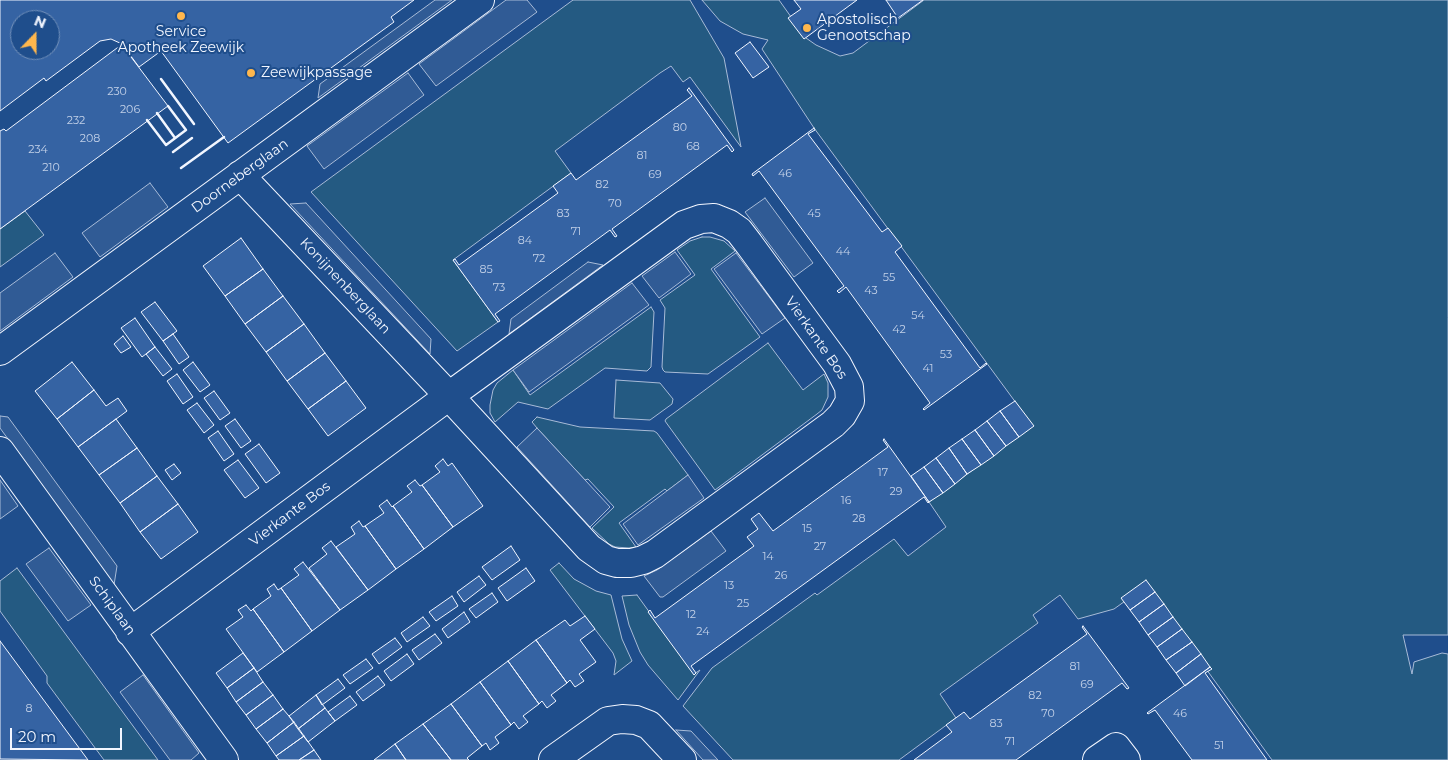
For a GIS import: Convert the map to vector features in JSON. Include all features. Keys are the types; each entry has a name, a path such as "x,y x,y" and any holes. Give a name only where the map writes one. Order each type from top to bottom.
{"street":[{"name":"Doorneberglaan","path":"0,351 480,0"},
{"name":"Konijnenberglaan","path":"240,175 449,396"},
{"name":"Vierkante Bos","path":"130,632 449,396 684,225 701,219 714,218 734,228 750,244 837,364 850,387 850,401 842,415 833,424 655,554 631,564 606,560 589,548 449,396"},
{"name":"Schiplaan","path":"0,451 224,760"},
{"path":"553,760 608,721 622,719 636,720 649,726 682,760"},
{"path":"1097,760 1116,747 1126,760"}],"shaded area":[{"path":"435,0 452,0 318,98 320,84"},
{"path":"506,0 527,0 537,12 436,86 419,64"},
{"path":"573,0 690,0 724,58 741,147 690,77 683,82 671,66 660,73 555,151 571,173 453,260 498,322 457,351 311,192"},
{"path":"702,0 779,0 806,38 816,45 840,56 853,53 924,0 1448,0 1448,635 1403,635 1412,674 1414,662 1442,653 1448,654 1448,760 1272,760 1146,586 1114,609 1078,619 1060,595 1033,615 1038,623 940,694 956,718 899,760 733,760 683,706 712,668 815,593 817,595 894,539 908,556 946,527 929,502 1033,426 814,128 762,49 768,40 743,34 720,21"},
{"path":"408,73 424,95 324,169 307,146"},
{"path":"150,183 168,207 100,257 82,233"},
{"path":"765,198 813,263 794,277 745,212"},
{"path":"306,203 431,339 430,354 290,204"},
{"path":"25,211 44,235 0,267 0,229"},
{"path":"702,237 724,241 735,251 711,269 760,337 708,374 665,372 662,367 665,308 660,300 695,275 677,250 690,241"},
{"path":"675,252 691,274 659,298 642,276"},
{"path":"55,253 73,277 0,331 0,293"},
{"path":"736,253 785,318 762,334 714,269"},
{"path":"588,262 603,265 509,334 511,319"},
{"path":"632,283 649,305 529,392 513,370"},
{"path":"651,307 654,312 651,367 647,371 605,368 548,409 518,402 495,422 490,413 493,390 497,383 513,370 530,395"},
{"path":"768,343 803,390 824,374 828,383 828,397 822,410 715,490 665,421"},
{"path":"616,380 660,383 673,399 672,404 650,420 614,418"},
{"path":"0,416 8,417 117,566 114,585 0,428"},
{"path":"537,417 580,427 654,431 657,433 688,475 667,491 665,489 619,523 636,547 615,547 609,544 592,528 614,507 588,479 585,480 537,428 532,422"},
{"path":"537,428 610,507 590,527 517,447"},
{"path":"688,475 704,498 638,545 623,524"},
{"path":"0,480 18,506 0,519"},
{"path":"711,531 726,551 663,597 660,597 644,576 657,570"},
{"path":"49,548 91,605 68,621 26,564"},
{"path":"559,563 574,579 596,591 611,595 622,639 632,661 614,675 616,661 613,653 550,570"},
{"path":"17,568 158,760 104,760 47,683 47,676 0,611 0,581"},
{"path":"637,595 694,674 700,670 678,700 648,665 640,652 629,625 622,596"},
{"path":"143,675 199,753 191,760 170,760 120,692"},
{"path":"676,730 691,731 718,760 703,760"}],"building":[{"name":"Zeewijkpassage","path":"0,0 414,0 391,17 394,22 228,143 161,51 139,67 122,44 111,39 100,41 46,81 44,78 0,111"},
{"name":"Apostolisch Genootschap","path":"794,0 857,0 804,39 788,18 801,9"},
{"name":"Apostolisch Genootschap","path":"886,0 923,0 898,18"},
{"path":"750,42 769,67 753,78 735,53"},
{"path":"121,45 168,106 0,229 0,131 4,129 6,131"},
{"path":"689,88 734,150 732,152 727,145 612,229 617,236 615,237 610,230 495,314 500,321 498,322 453,260 455,259 459,265 558,193 553,186 571,173 576,180 692,96 687,90"},
{"path":"814,128 815,130 808,134 882,232 888,228 902,246 895,252 980,368 987,364 924,410 930,403 846,287 839,293 837,291 844,286 759,171 753,176 752,174"},
{"path":"241,238 263,269 225,296 203,266"},
{"path":"263,269 283,296 245,324 225,296"},
{"path":"283,296 304,324 266,352 245,324"},
{"path":"155,302 177,331 163,341 141,312"},
{"path":"135,318 155,347 142,357 121,328"},
{"path":"304,324 325,353 287,381 266,352"},
{"path":"173,334 189,357 179,364 163,341"},
{"path":"123,336 131,347 121,353 114,344"},
{"path":"155,347 172,369 163,376 146,354"},
{"path":"325,353 346,381 308,409 287,381"},
{"path":"72,362 94,390 57,419 35,391"},
{"path":"193,362 210,385 200,392 183,370"},
{"path":"177,374 193,397 183,404 167,381"},
{"path":"346,381 366,408 328,436 308,409"},
{"path":"94,390 106,406 118,398 127,411 78,447 57,419"},
{"path":"214,391 230,413 220,420 204,398"},
{"path":"1015,401 1034,426 1019,437 1000,411"},
{"path":"197,403 214,425 204,433 187,410"},
{"path":"1000,411 1019,437 1006,446 987,421"},
{"path":"116,419 137,448 99,475 78,447"},
{"path":"235,419 251,441 241,448 225,426"},
{"path":"987,421 1006,446 994,456 975,430"},
{"path":"975,430 994,456 981,465 962,439"},
{"path":"218,431 234,454 224,461 208,438"},
{"path":"884,439 929,502 924,497 691,666 696,673 694,675 648,612 650,610 655,618 754,546 747,537 758,529 751,519 759,513 773,531 888,447"},
{"path":"962,439 981,465 967,474 949,448"},
{"path":"259,444 280,473 266,483 245,454"},
{"path":"137,448 157,476 120,503 99,475"},
{"path":"949,448 967,474 955,484 936,458"},
{"path":"936,458 955,484 943,493 924,467"},
{"path":"443,459 448,466 452,463 483,506 453,527 422,485 440,472 435,466"},
{"path":"238,460 259,488 245,498 224,470"},
{"path":"174,464 181,473 172,480 165,470"},
{"path":"924,467 943,493 929,502 911,476"},
{"path":"157,476 178,504 140,532 120,503"},
{"path":"415,480 420,486 422,485 453,527 424,549 393,506 412,492 407,486"},
{"path":"387,500 424,549 396,569 365,526 384,513 379,506"},
{"path":"178,504 198,532 161,559 140,532"},
{"path":"359,521 363,527 365,526 396,569 368,590 336,547 355,534 351,527"},
{"path":"331,541 368,590 340,610 309,568 327,554 322,548"},
{"path":"511,546 520,560 492,580 482,567"},
{"path":"303,562 340,610 312,631 281,588 299,575 294,569"},
{"path":"526,568 535,581 507,601 498,588"},
{"path":"479,576 486,585 464,602 457,592"},
{"path":"1146,580 1155,592 1130,610 1121,598"},
{"path":"274,584 278,590 281,588 312,631 284,652 253,609 271,596 267,589"},
{"path":"1155,592 1164,604 1139,622 1130,610"},
{"path":"492,593 498,602 476,618 469,609"},
{"path":"452,596 458,606 436,621 429,612"},
{"path":"1164,604 1173,617 1148,635 1139,622"},
{"path":"246,605 251,611 253,609 284,652 257,672 226,629 243,617 238,610"},
{"path":"464,612 470,622 448,638 442,629"},
{"path":"585,616 595,629 580,640 596,662 579,674 584,681 575,687 570,680 567,683 536,640 565,620 570,626"},
{"path":"423,617 430,626 407,642 401,633"},
{"path":"1173,617 1182,629 1157,647 1148,635"},
{"path":"1083,626 1129,688 1127,689 1122,683 1016,760 914,760 952,732 946,725 964,712 970,719 1087,634"},
{"path":"1182,629 1192,642 1166,660 1157,647"},
{"path":"435,634 442,643 419,660 412,650"},
{"path":"395,638 402,647 379,664 372,654"},
{"path":"536,640 567,683 551,695 556,701 547,708 542,701 539,704 508,661"},
{"path":"0,641 88,760 0,759"},
{"path":"1192,642 1201,654 1176,673 1166,660"},
{"path":"243,653 254,668 227,688 216,673"},
{"path":"407,654 414,664 391,681 384,671"},
{"path":"1201,654 1210,667 1185,686 1176,673"},
{"path":"366,659 373,668 350,684 343,675"},
{"path":"508,661 539,704 523,716 528,722 519,729 514,722 511,725 480,682"},
{"path":"1210,667 1212,669 1205,673 1267,760 1192,760 1155,710 1147,713"},
{"path":"254,668 263,682 236,702 227,688"},
{"path":"378,676 385,685 363,701 356,692"},
{"path":"338,679 345,688 322,705 316,695"},
{"path":"263,682 273,695 246,715 236,702"},
{"path":"480,682 511,725 495,737 499,743 490,750 486,743 482,746 451,704"},
{"path":"273,695 283,709 256,729 246,715"},
{"path":"316,695 325,708 298,729 289,716"},
{"path":"350,696 357,705 335,721 328,712"},
{"path":"451,704 482,746 467,758 469,760 451,760 423,724"},
{"path":"325,708 335,721 308,742 298,729"},
{"path":"283,709 294,722 267,743 256,729"},
{"path":"294,722 304,736 276,756 267,743"},
{"path":"423,724 451,760 406,760 395,744"},
{"path":"304,736 314,750 299,760 279,760 276,756"},
{"path":"395,744 406,760 374,760"},
{"path":"314,750 321,760 299,760"}],"wall":[{"path":"161,79 194,124"},
{"path":"147,120 166,145 186,130 168,106"},
{"path":"157,113 175,138"},
{"path":"181,168 224,137"},
{"path":"173,152 192,138"}],"place":[{"name":"Service Apotheek Zeewijk","path":"181,16"},
{"name":"Apostolisch Genootschap","path":"807,28"},
{"name":"Zeewijkpassage","path":"251,73"}]}
